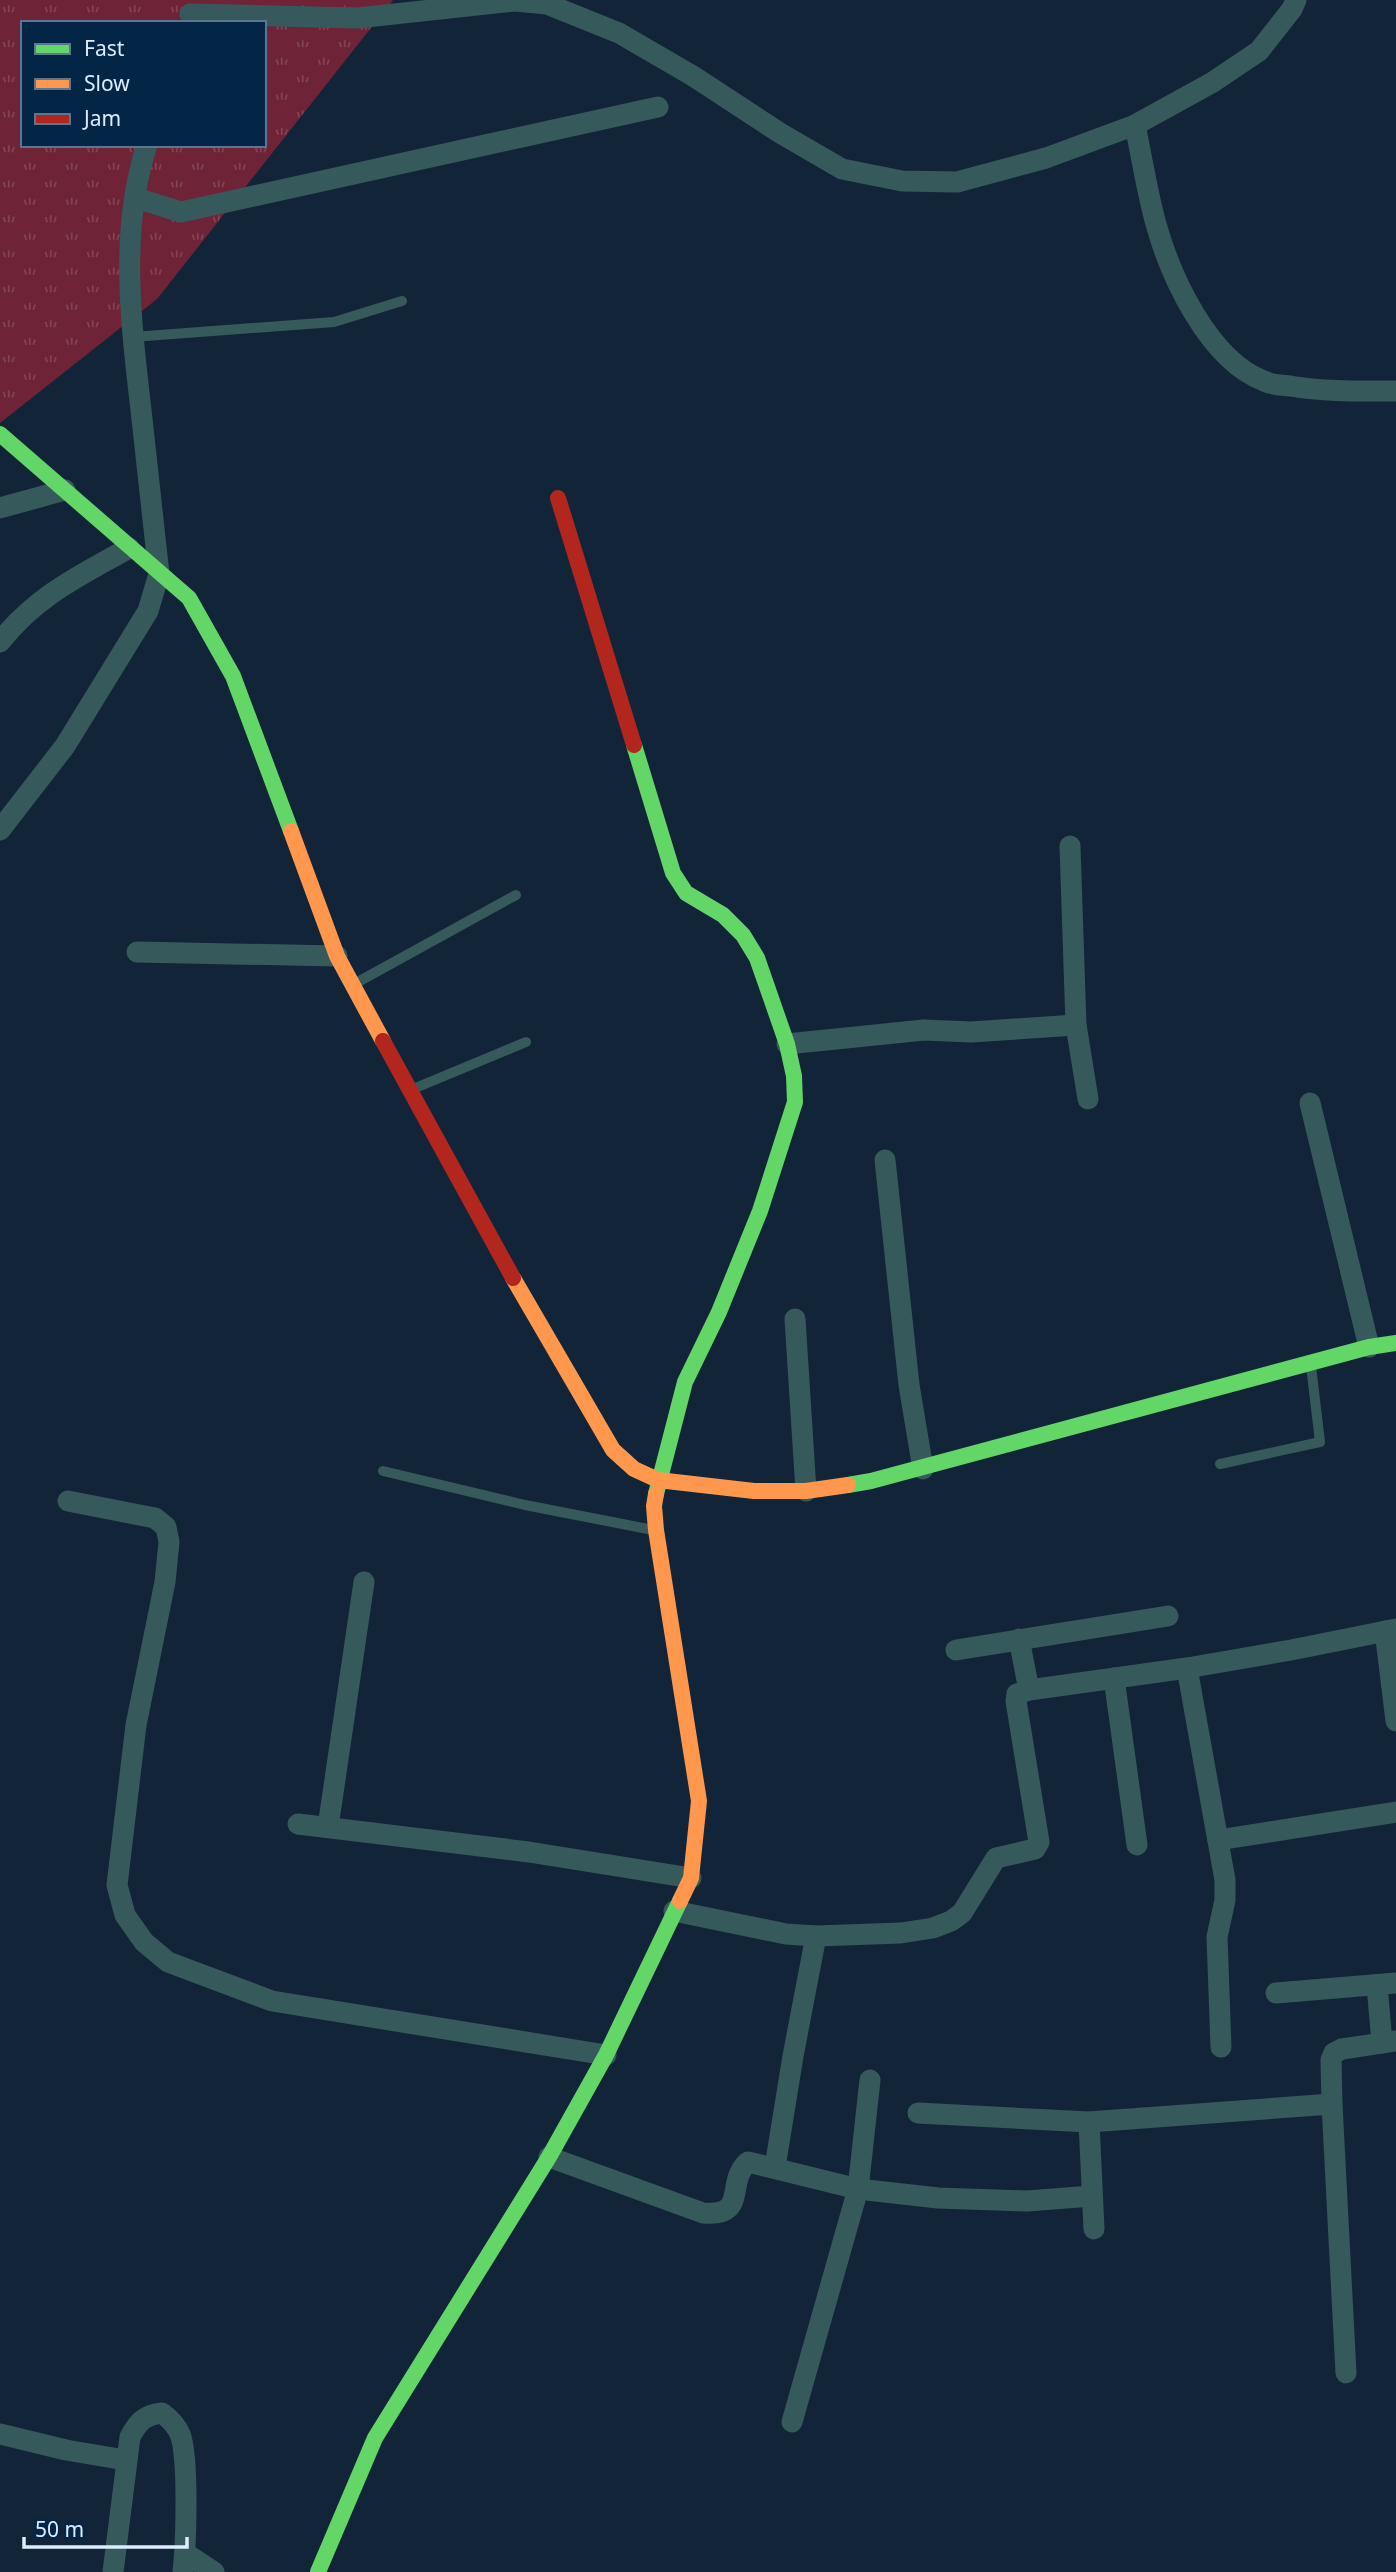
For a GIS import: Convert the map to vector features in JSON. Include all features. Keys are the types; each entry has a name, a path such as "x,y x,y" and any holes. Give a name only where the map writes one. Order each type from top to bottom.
{"street":[{"path":"191,12 357,18 515,1 547,4 619,33 842,169 902,181 957,182 1046,158 1135,125 1213,82 1259,51 1293,9 1296,0"},
{"path":"136,198 181,212 658,107"},
{"path":"1135,125 1155,222 1166,254 1187,300 1225,355 1244,372 1267,383 1326,392 1396,391"},
{"path":"0,830 72,735 148,611 159,575 132,337 130,250 136,198 147,147"},
{"path":"0,434 9,449 65,490 188,598 233,676 337,956 541,1329 613,1450 634,1469 658,1480 754,1491 806,1491 923,1469 1004,1444 1396,1343"},
{"path":"0,508 65,490"},
{"path":"318,2572 375,2438 550,2157 607,2055 691,1878 699,1801 654,1506 658,1480 685,1382 719,1312 760,1211 795,1102 794,1076 787,1044 757,958 743,935 723,915 686,893 673,873 558,498"},
{"path":"0,642 16,621 37,603 64,584 130,548"},
{"path":"1070,846 1076,1025 1088,1099"},
{"path":"137,952 337,956"},
{"path":"787,1044 924,1030 971,1032 1076,1025"},
{"path":"1310,1103 1369,1348"},
{"path":"885,1160 909,1385 923,1469"},
{"path":"795,1319 806,1491"},
{"path":"68,1501 155,1518 166,1527 169,1542 165,1582 136,1725 117,1885 125,1915 144,1942 168,1962 272,2001 607,2055"},
{"path":"328,1827 364,1582"},
{"path":"956,1650 1168,1616"},
{"path":"674,1912 786,1934 816,1936 901,1933 933,1928 951,1921 962,1913 996,1858 1035,1849 1039,1842 1016,1701 1017,1694 1029,1689 1187,1668 1390,1630 1396,1721"},
{"path":"1019,1640 1029,1689"},
{"path":"1187,1668 1225,1880 1225,1900 1217,1937 1221,2047"},
{"path":"1114,1678 1137,1845"},
{"path":"1217,1840 1396,1812"},
{"path":"298,1824 529,1852 691,1878"},
{"path":"775,2167 816,1936"},
{"path":"1276,1993 1387,1984 1389,2042 1342,2049 1334,2053 1331,2060 1346,2373"},
{"path":"792,2422 858,2189 870,2080"},
{"path":"918,2113 1088,2122 1332,2104"},
{"path":"1088,2122 1094,2230"},
{"path":"550,2157 703,2213 715,2214 727,2211 733,2202 740,2168 748,2162 858,2189 938,2199 990,2201 1092,2196"},
{"path":"113,2572 130,2437 138,2423 149,2415 162,2413 180,2434 184,2463 184,2563 214,2572"},
{"path":"0,2434 66,2451 125,2460"}],"lane":[{"path":"132,337 334,322 402,302"},
{"path":"353,984 516,895"},
{"path":"411,1090 526,1042"},
{"path":"1220,1464 1320,1442 1310,1363"},
{"path":"383,1471 525,1505 656,1530"}],"green space":[{"path":"0,0 393,0 157,299 0,423"}],"traffic: fast":[{"path":"0,434 189,598 233,676 291,831"},
{"path":"634,745 673,873 686,893 723,915 743,935 757,958 787,1044 794,1076 795,1102 760,1211 719,1312 685,1382 656,1494"},
{"path":"848,1485 1369,1347 1396,1343"},
{"path":"318,2572 375,2438 549,2157 606,2055 680,1901"}],"traffic: slow":[{"path":"291,831 337,956 383,1041"},
{"path":"513,1278 613,1450 634,1469 658,1480 754,1491 806,1491 848,1485"},
{"path":"656,1494 656,1530 699,1801 691,1878 680,1901"}],"traffic: jam":[{"path":"558,498 634,745"},
{"path":"383,1041 513,1278"}]}
